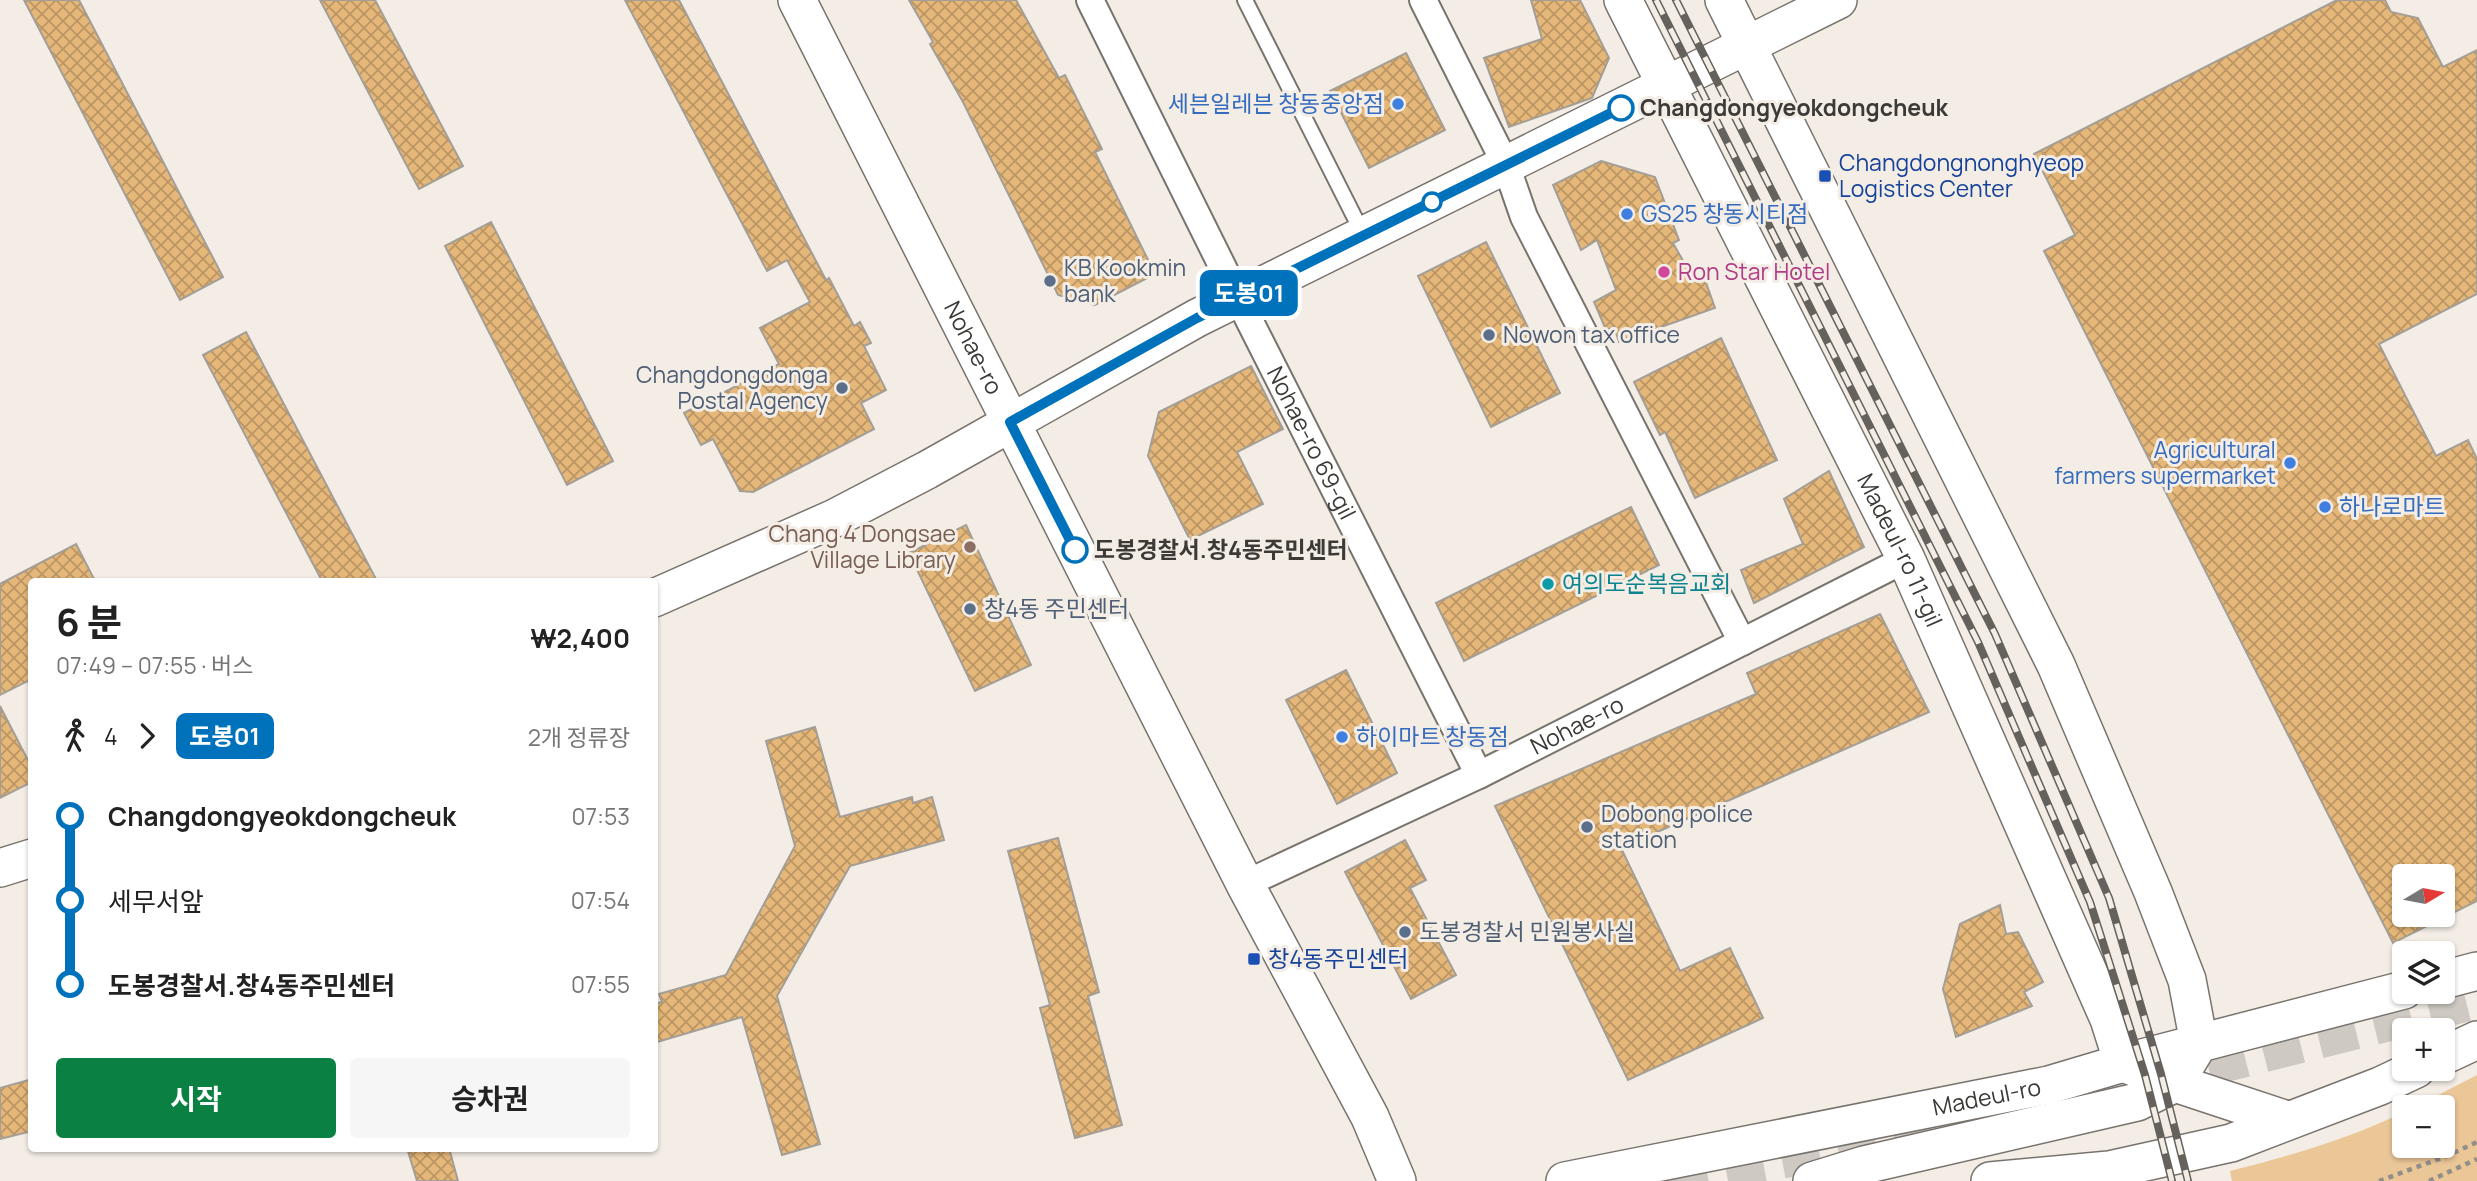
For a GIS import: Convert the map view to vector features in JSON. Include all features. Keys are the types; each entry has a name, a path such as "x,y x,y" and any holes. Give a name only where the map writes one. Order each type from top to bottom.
{"main road":[{"name":"Nohae-ro","path":"797,0 1245,884 1370,1117 1397,1181"},
{"name":"Madeul-ro 11-gil","path":"1623,0 1906,559 2094,984 2123,1063"},
{"path":"1724,0 2056,665 2153,892 2187,980 2199,1043 2175,1083 2137,1102 1864,1165 1812,1181"},
{"path":"658,596 835,518 1238,298 1839,0"},
{"path":"0,868 28,859"},
{"path":"2455,977 2477,971"},
{"path":"2049,1085 2081,1058 2094,1035 2094,984"},
{"name":"Madeul-ro","path":"1565,1181 2049,1085 2392,993"},
{"path":"2455,1050 2477,1040"},
{"path":"2123,1063 2287,1121"},
{"path":"1990,1181 2109,1170 2231,1143 2392,1080"}],"street":[{"name":"Nohae-ro 69-gil","path":"1090,0 1479,775"},
{"path":"1423,0 1506,165 1524,217 1742,642"},
{"name":"Nohae-ro","path":"1245,884 1479,775 1906,559"}],"lane":[{"path":"1245,0 1364,236"}],"path":[{"path":"2379,1181 2477,1142"},
{"path":"2429,1181 2477,1159"}],"shaded area":[{"path":"2477,1075 2477,1181 2232,1181 2230,1171 2319,1146 2392,1117 2392,1158 2455,1158 2455,1095 2438,1095"}],"building":[{"path":"24,0 79,0 223,277 180,300"},
{"path":"320,0 375,0 463,166 419,189"},
{"path":"625,0 679,0 826,280 829,278 854,326 860,322 871,343 864,346 886,390 861,403 874,429 753,492 740,491 713,439 701,445 684,413 779,364 760,328 810,302 787,260 767,271"},
{"path":"909,0 1016,0 1059,78 1065,75 1102,149 1095,152 1155,274 1095,305 1058,295 963,102 930,44 933,42"},
{"path":"1531,0 1580,0 1609,58 1592,98 1509,127 1484,58 1542,39"},
{"name":"하나로마트","path":"2337,0 2385,0 2391,12 2418,18 2443,67 2477,50 2477,294 2379,344 2436,456 2468,440 2477,459 2477,901 2455,912 2455,864 2392,864 2392,928 2423,928 2392,941 2044,251 2075,235 2034,154"},
{"path":"1406,53 1445,130 1369,168 1330,91"},
{"path":"1601,161 1655,177 1679,240 1673,243 1695,282 1705,280 1715,308 1619,342 1614,327 1606,330 1594,302 1616,290 1597,240 1581,250 1553,185"},
{"path":"491,222 613,461 567,485 445,246"},
{"name":"Nowon tax office","path":"1486,242 1560,393 1491,427 1418,276"},
{"path":"246,332 375,578 320,578 203,355"},
{"path":"1721,338 1777,460 1695,498 1665,432 1660,435 1634,382"},
{"path":"1251,366 1283,429 1237,452 1263,504 1190,540 1148,456 1159,412"},
{"path":"1829,471 1864,547 1754,603 1741,570 1803,544 1784,499"},
{"name":"여의도순복음교회","path":"1631,507 1659,565 1464,661 1436,603"},
{"name":"창4동 주민센터","path":"966,525 1031,665 975,691 909,553"},
{"path":"76,544 93,578 28,578 28,681 0,695 0,584"},
{"name":"Dobong police station","path":"1880,614 1929,712 1621,848 1680,971 1730,948 1763,1018 1628,1080 1495,806 1756,694 1747,673"},
{"name":"하이마트 창동점","path":"1346,670 1397,773 1337,804 1286,700"},
{"path":"0,706 28,760 28,784 0,798"},
{"path":"815,727 840,817 912,797 913,803 932,797 944,840 850,866 777,996 820,1144 782,1155 742,1017 658,1042 658,1003 662,1002 659,994 726,975 795,846 766,741"},
{"path":"1058,838 1099,992 1088,996 1122,1125 1075,1138 1040,1008 1050,1005 1008,851"},
{"name":"도봉경찰서 민원봉사실","path":"1405,840 1426,880 1410,888 1456,975 1411,999 1345,872"},
{"path":"2000,905 2006,934 2018,932 2043,982 2024,992 2032,1006 1956,1037 1943,989 1960,924"},
{"path":"28,1080 28,1132 0,1139 0,1088"},
{"path":"408,1152 450,1152 458,1181 417,1181"}],"tunnel":[{"path":"2153,1081 2477,1000"},
{"path":"1670,1181 1972,1123"}],"railway":[{"path":"1656,0 1978,642 2090,902 2145,1075 2172,1181"},
{"path":"1676,0 1995,634 2109,898 2161,1074 2188,1181"}],"bus line":[{"name":"도봉01","path":"1075,550 1010,422 1197,318 1621,108"}],"place":[{"name":"세븐일레븐 창동중앙점","path":"1398,104"},
{"name":"Changdongyeokdongcheuk","path":"1621,108"},
{"name":"Changdongnonghyeop Logistics Center","path":"1825,176"},
{"name":"GS25 창동시티점","path":"1627,214"},
{"name":"Ron Star Hotel","path":"1664,272"},
{"name":"KB Kookmin bank","path":"1050,281"},
{"name":"Nowon tax office","path":"1489,335"},
{"name":"Changdongdonga Postal Agency","path":"842,388"},
{"name":"Agricultural farmers supermarket","path":"2290,463"},
{"name":"하나로마트","path":"2325,507"},
{"name":"Chang 4 Dongsae Village Library","path":"970,547"},
{"name":"도봉경찰서.창4동주민센터","path":"1075,550"},
{"name":"여의도순복음교회","path":"1548,584"},
{"name":"창4동 주민센터","path":"970,609"},
{"name":"하이마트 창동점","path":"1342,737"},
{"name":"Dobong police station","path":"1587,827"},
{"name":"도봉경찰서 민원봉사실","path":"1405,932"},
{"name":"창4동주민센터","path":"1254,959"}]}
